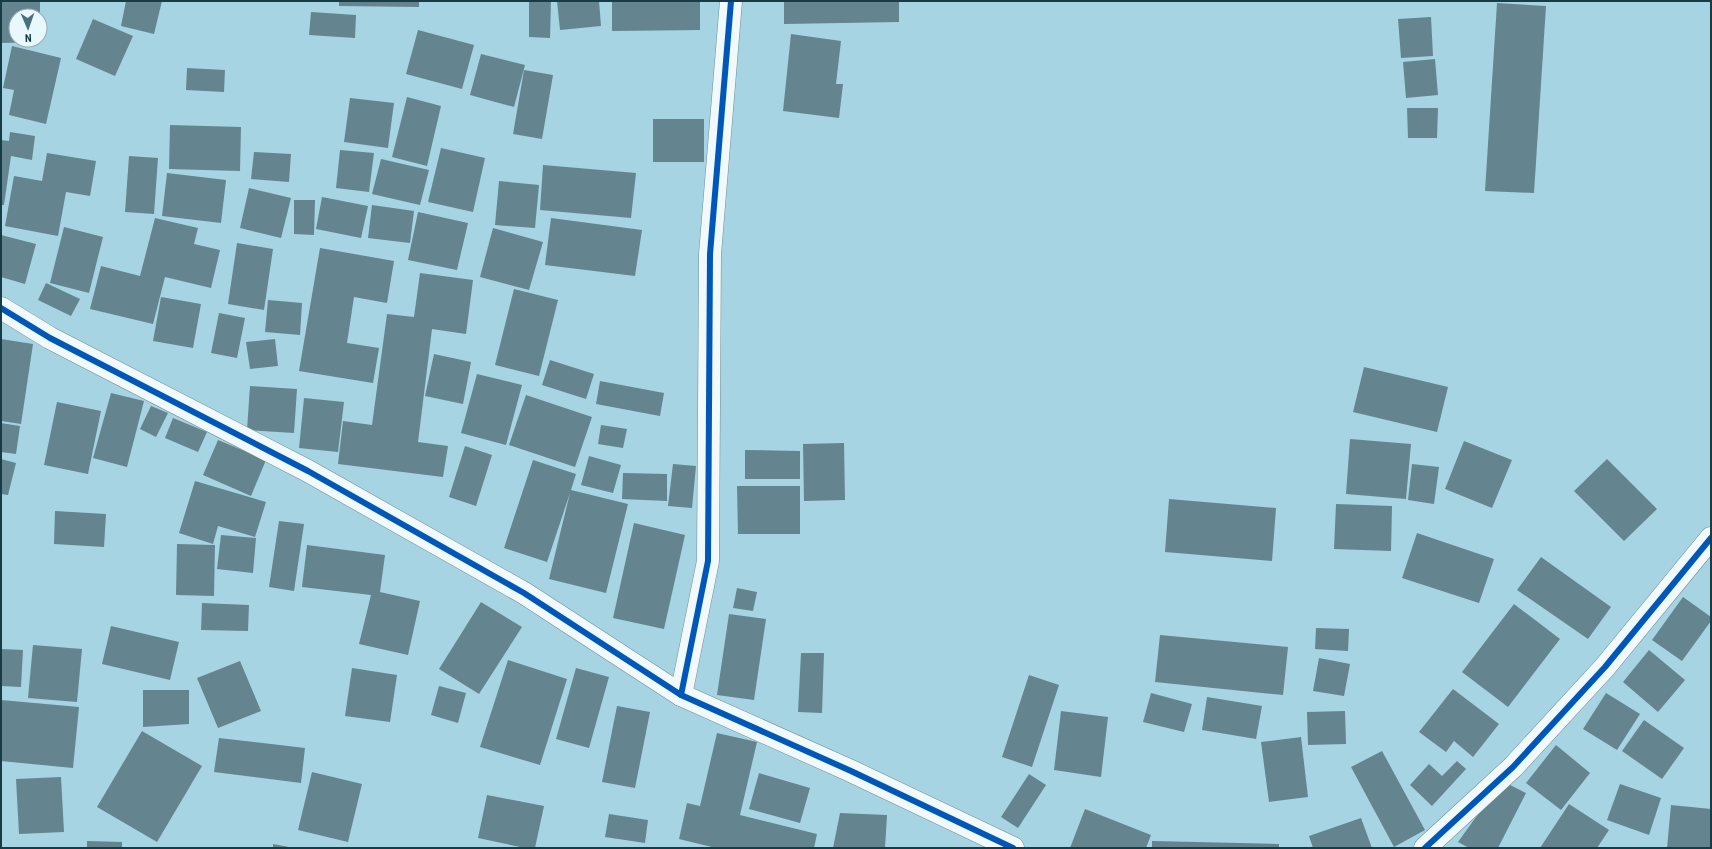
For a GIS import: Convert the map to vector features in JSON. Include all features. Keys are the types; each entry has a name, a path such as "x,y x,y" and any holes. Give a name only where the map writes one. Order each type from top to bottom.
{"street":[{"path":"681,695 708,561 710,254 731,1"},
{"path":"1,308 50,338 308,471 517,589 681,695 852,771 1013,848"},
{"path":"1425,848 1513,767 1605,667 1711,538"}],"building":[{"path":"1,1 40,1 40,8 8,8 8,43 1,43"},
{"path":"126,1 162,1 154,34 121,26"},
{"path":"339,1 419,1 419,7 339,6"},
{"path":"529,1 551,1 550,38 529,37"},
{"path":"557,1 599,1 601,26 560,30"},
{"path":"612,1 700,1 700,30 612,31"},
{"path":"784,1 899,1 899,22 784,24"},
{"path":"1497,3 1546,6 1534,193 1485,191"},
{"path":"311,12 356,15 355,38 309,35"},
{"path":"1431,17 1433,56 1401,58 1398,19"},
{"path":"93,19 133,36 115,76 76,59"},
{"path":"418,30 474,45 462,89 406,74"},
{"path":"791,34 841,41 836,84 843,84 839,118 783,111"},
{"path":"12,48 20,48 61,58 46,124 9,115 14,90 3,88"},
{"path":"481,54 525,65 514,107 470,95"},
{"path":"1435,59 1438,95 1406,98 1403,62"},
{"path":"187,68 225,70 224,92 186,90"},
{"path":"524,70 553,75 542,139 513,134"},
{"path":"407,97 441,106 427,166 392,157"},
{"path":"350,98 394,103 388,148 344,142"},
{"path":"1407,108 1438,108 1437,138 1408,138"},
{"path":"653,119 704,119 704,162 653,162"},
{"path":"170,125 241,127 240,171 169,169"},
{"path":"10,132 35,136 32,160 11,156 4,205 1,205 1,140 9,141"},
{"path":"441,148 485,158 473,212 428,202"},
{"path":"340,150 374,153 369,192 336,188"},
{"path":"254,152 291,154 289,182 251,179"},
{"path":"47,153 96,161 90,196 66,192 58,236 5,226 14,176 42,181"},
{"path":"129,156 158,158 154,214 125,212"},
{"path":"381,159 429,170 420,205 372,194"},
{"path":"543,165 636,173 631,218 540,210"},
{"path":"167,173 226,180 221,223 162,216"},
{"path":"499,181 539,185 535,228 495,225"},
{"path":"249,188 291,198 281,238 240,228"},
{"path":"322,197 368,206 361,238 316,229"},
{"path":"294,200 315,200 314,235 294,234"},
{"path":"372,205 414,211 410,243 368,238"},
{"path":"418,212 468,223 457,270 408,260"},
{"path":"155,218 198,228 194,244 220,250 211,288 165,277 153,324 90,309 101,266 140,276"},
{"path":"551,218 642,230 635,276 545,265"},
{"path":"64,227 103,237 89,293 50,283"},
{"path":"493,228 543,242 529,290 480,277"},
{"path":"1,235 36,244 25,284 1,277"},
{"path":"237,243 273,249 264,310 228,304"},
{"path":"320,248 394,261 387,303 354,297 347,343 379,348 373,383 299,371"},
{"path":"420,273 473,280 466,334 432,329 418,442 448,446 443,477 338,464 343,421 372,425 387,314 414,317"},
{"path":"46,283 80,299 71,316 38,300"},
{"path":"514,289 558,300 539,376 495,365"},
{"path":"161,297 201,304 193,348 153,341"},
{"path":"268,300 302,303 300,335 265,332"},
{"path":"219,313 245,318 237,358 211,353"},
{"path":"1,339 33,344 21,424 1,421"},
{"path":"275,339 278,366 250,369 246,342"},
{"path":"434,354 471,362 463,404 425,396"},
{"path":"550,360 594,374 586,399 542,385"},
{"path":"1364,367 1448,387 1437,432 1353,412"},
{"path":"477,374 522,385 506,445 461,433"},
{"path":"600,381 664,393 660,416 596,404"},
{"path":"250,386 297,389 294,433 247,430"},
{"path":"111,393 144,401 127,467 93,458"},
{"path":"526,395 592,417 575,467 509,445"},
{"path":"304,398 344,402 338,452 299,448"},
{"path":"57,402 101,411 88,474 44,465"},
{"path":"151,406 168,413 156,437 140,429"},
{"path":"173,418 207,432 198,452 165,438"},
{"path":"1,423 20,426 16,454 1,452"},
{"path":"601,425 627,429 623,448 598,444"},
{"path":"1350,439 1411,444 1406,499 1346,494"},
{"path":"218,440 266,460 251,496 203,475"},
{"path":"1464,441 1512,460 1492,508 1445,489"},
{"path":"844,443 845,500 804,501 803,444"},
{"path":"465,446 492,455 476,506 449,497"},
{"path":"745,450 800,451 800,479 745,479"},
{"path":"589,456 621,465 613,493 581,485"},
{"path":"1,459 16,463 8,495 1,494"},
{"path":"1607,459 1657,509 1624,541 1574,491"},
{"path":"533,460 576,474 571,490 628,504 606,593 549,579 570,493 547,562 504,548"},
{"path":"673,464 696,466 692,508 668,506"},
{"path":"1412,464 1439,467 1434,504 1408,500"},
{"path":"623,473 667,474 667,501 622,499"},
{"path":"195,481 266,502 255,537 218,526 213,544 179,533"},
{"path":"737,486 800,486 800,534 738,534"},
{"path":"1169,499 1276,508 1272,561 1165,552"},
{"path":"1336,504 1392,506 1391,551 1334,549"},
{"path":"55,511 106,514 104,547 54,544"},
{"path":"279,521 304,524 294,591 269,587"},
{"path":"634,523 685,535 664,629 613,618"},
{"path":"1417,533 1494,559 1479,603 1402,578"},
{"path":"221,535 256,538 253,573 217,569"},
{"path":"177,544 215,545 214,596 176,595"},
{"path":"307,545 385,555 380,592 420,601 408,655 359,644 371,595 302,587"},
{"path":"1541,557 1611,607 1588,639 1517,590"},
{"path":"737,588 757,592 753,611 733,608"},
{"path":"1683,597 1711,617 1711,621 1682,661 1652,640"},
{"path":"481,602 522,627 479,694 439,669"},
{"path":"202,603 249,605 248,631 201,630"},
{"path":"1514,604 1560,639 1508,707 1462,672"},
{"path":"729,614 766,619 754,700 717,695"},
{"path":"111,626 179,642 170,680 102,664"},
{"path":"1316,628 1349,629 1348,651 1315,649"},
{"path":"1160,635 1288,647 1283,695 1155,682"},
{"path":"33,645 82,649 77,702 28,698"},
{"path":"1,649 23,650 21,687 1,686"},
{"path":"1649,650 1685,680 1658,712 1623,682"},
{"path":"801,653 824,653 822,713 798,712"},
{"path":"1319,658 1350,664 1344,696 1313,691"},
{"path":"508,660 567,679 540,765 480,747"},
{"path":"240,661 261,711 218,728 197,678"},
{"path":"352,668 397,675 390,722 345,716"},
{"path":"576,668 609,677 589,748 556,739"},
{"path":"1029,675 1059,685 1032,767 1002,757"},
{"path":"439,686 466,693 458,723 431,715"},
{"path":"1453,689 1499,724 1473,757 1454,741 1446,752 1419,732"},
{"path":"143,690 189,690 189,724 143,727"},
{"path":"1151,693 1192,704 1184,732 1143,722"},
{"path":"1606,693 1640,714 1617,750 1583,729"},
{"path":"1207,697 1262,706 1256,739 1202,730"},
{"path":"1,700 79,707 73,768 1,761"},
{"path":"617,706 650,712 635,788 602,782"},
{"path":"1061,711 1108,717 1101,777 1054,770"},
{"path":"1345,711 1346,744 1308,745 1307,712"},
{"path":"1644,720 1684,748 1662,779 1622,751"},
{"path":"142,731 202,766 157,842 97,807"},
{"path":"717,733 757,742 740,815 817,834 814,848 716,848 679,839 687,803 700,806"},
{"path":"1301,737 1308,797 1269,802 1261,742"},
{"path":"219,738 305,748 301,783 214,772"},
{"path":"1556,745 1590,773 1561,810 1526,783"},
{"path":"1382,751 1425,830 1394,847 1351,767"},
{"path":"1457,761 1466,769 1432,806 1410,785 1429,764 1442,776"},
{"path":"312,772 362,784 348,842 298,830"},
{"path":"759,773 810,788 800,823 749,809"},
{"path":"1029,774 1046,785 1018,828 1001,817"},
{"path":"61,777 64,832 19,834 16,779"},
{"path":"1502,781 1526,793 1498,848 1469,848 1458,842"},
{"path":"1620,784 1661,798 1649,835 1607,820"},
{"path":"487,795 544,806 535,848 525,848 478,838"},
{"path":"1569,804 1609,830 1597,848 1540,848"},
{"path":"1671,805 1711,809 1711,848 1667,848"},
{"path":"1085,809 1151,835 1146,848 1070,848"},
{"path":"840,813 887,815 885,848 833,848"},
{"path":"609,814 648,820 645,843 605,837"},
{"path":"1361,818 1372,848 1313,848 1309,836"},
{"path":"87,841 122,842 122,848 87,848"},
{"path":"1152,841 1279,844 1279,848 1152,848"},
{"path":"273,844 289,847 273,848"}],"cycle path":[{"path":"681,695 708,561 710,254 731,1"},
{"path":"1,308 50,338 308,471 524,593 681,695 851,771 1013,848"},
{"path":"1425,848 1513,767 1605,667 1711,538"}]}
